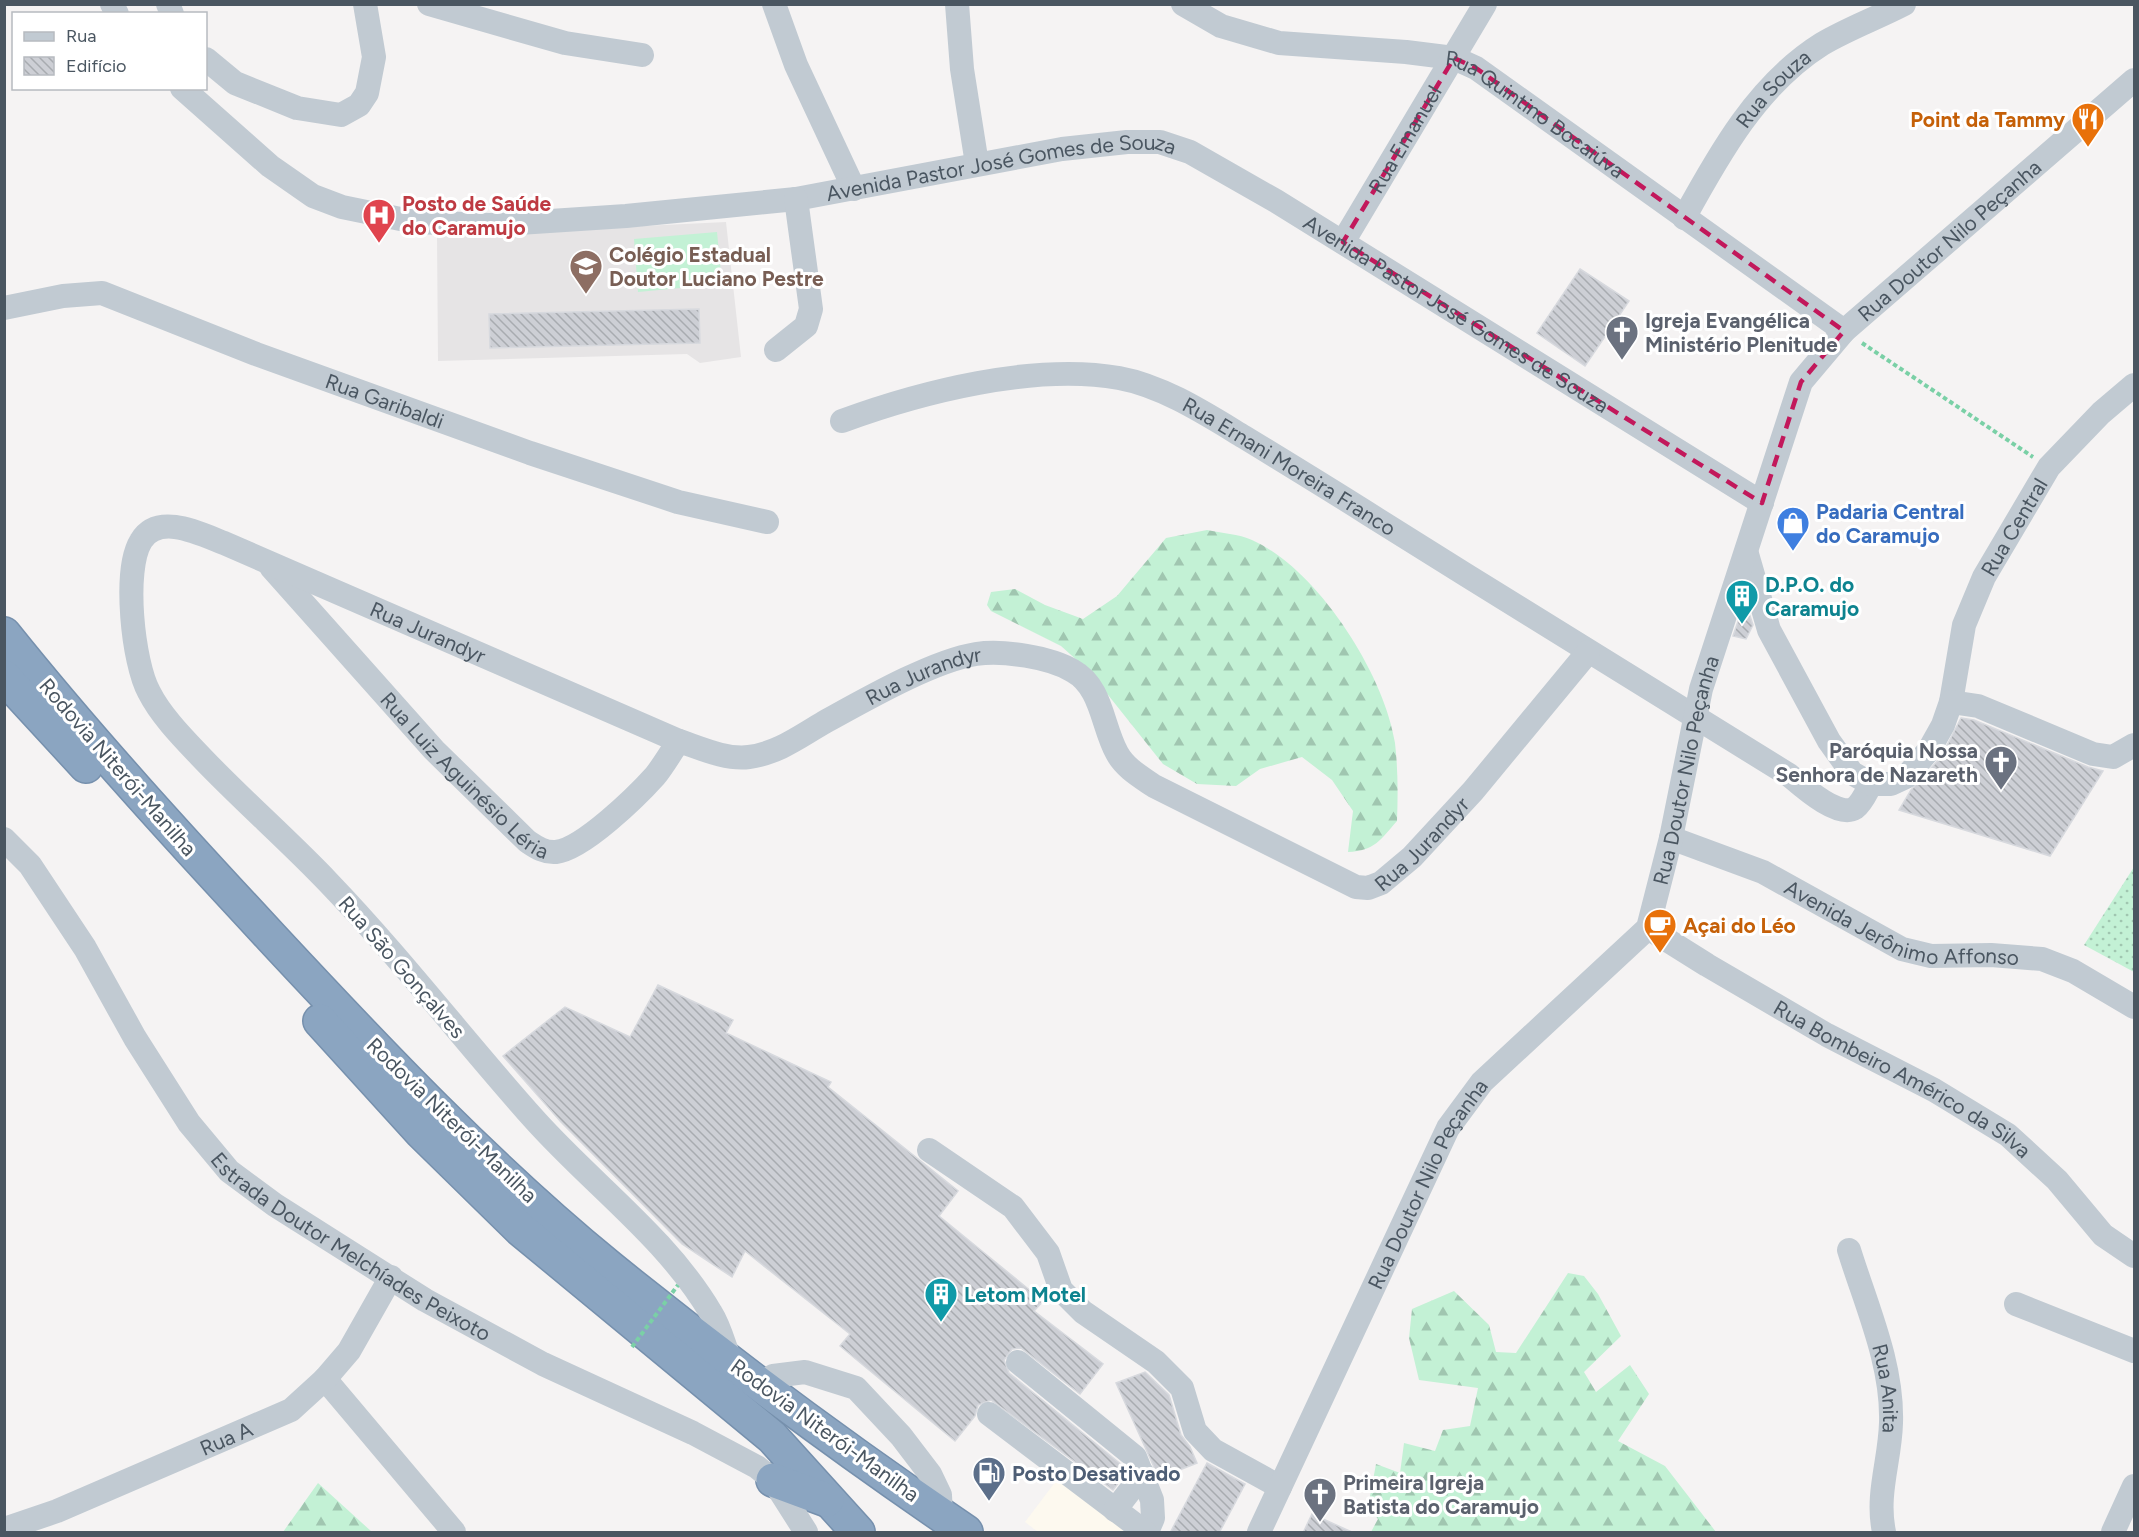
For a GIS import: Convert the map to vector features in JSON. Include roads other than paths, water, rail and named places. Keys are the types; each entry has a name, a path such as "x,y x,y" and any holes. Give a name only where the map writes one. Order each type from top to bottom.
{"highway":[{"name":"Rodovia Niterói-Manilha","path":"4,634 118,772 336,1006 455,1129 608,1266 761,1384 953,1524"},
{"name":"Rodovia Niterói-Manilha","path":"4,677 421,1132 529,1237 772,1437 834,1503 858,1533"},
{"path":"773,1480 834,1503"}],"street":[{"path":"207,60 235,83 297,108 341,115 359,105 367,93 374,57 365,4"},
{"path":"429,4 565,43 642,55"},
{"path":"774,4 796,65 854,189"},
{"path":"957,4 962,69 977,164"},
{"name":"Rua Quintino Bocaiúva","path":"1183,4 1221,26 1279,43 1454,58 1476,68 1844,331"},
{"name":"Rua Emanuel","path":"1343,242 1485,4"},
{"name":"Rua Souza","path":"1684,218 1742,121 1782,76 1822,44 1904,4"},
{"name":"Rua Doutor Nilo Peçanha","path":"1259,1533 1448,1128 1482,1082 1648,928 1671,838 1701,689 1747,554 1801,382 1844,331 2134,81"},
{"name":"Avenida Pastor José Gomes de Souza","path":"184,90 270,166 313,196 342,207 415,222 490,225 626,216 796,199 1062,149 1127,142 1160,142 1191,152 1343,242 1762,503"},
{"path":"776,350 806,326 811,309 796,199"},
{"name":"Rua Garibaldi","path":"4,308 63,296 102,293 256,354 509,446 678,502 767,522"},
{"name":"Rua Ernani Moreira Franco","path":"842,421 936,392 1021,378 1075,373 1121,379 1158,391 1213,418 1694,716"},
{"name":"Rua Central","path":"1871,784 1891,784 1906,777 1929,750 1951,702 1964,625 1984,577 2049,467 2101,413 2134,385"},
{"name":"Rua Jurandyr","path":"136,553 142,539 151,531 171,526 204,535 679,741 716,754 747,757 784,747 870,697 954,660 977,654 1036,657 1072,670 1087,680 1118,755 1130,770 1154,786 1356,887 1368,888 1381,883 1412,857 1473,791 1588,652"},
{"name":"Rua São Gonçalves","path":"136,553 132,586 137,659 149,692 182,737 328,882 562,1150 645,1231 688,1279 713,1315 730,1360"},
{"path":"1694,716 1789,775 1835,808 1848,810 1856,807 1871,784 1852,772 1829,741 1791,673 1769,630 1747,554"},
{"name":"Rua Luiz Aguinésio Léria","path":"267,562 434,750 527,841 541,851 564,851 585,838 640,792 657,773 679,741"},
{"path":"1951,702 1978,706 2093,754 2113,756 2134,745"},
{"name":"Avenida Jerônimo Affonso","path":"1671,838 1763,872 1902,948 1930,956 1992,955 2042,959 2073,971 2134,1006"},
{"name":"Estrada Doutor Melchíades Peixoto","path":"4,839 30,865 79,939 135,1038 189,1123 229,1171 275,1205 425,1300 543,1364 693,1433 757,1467 773,1480 806,1533"},
{"name":"Rua Bombeiro Américo da Silva","path":"1648,928 1827,1035 1934,1090 2008,1135 2057,1180 2103,1235 2134,1256"},
{"path":"929,1150 1013,1207 1048,1253 1061,1290 1083,1312 1156,1362 1182,1388 1195,1431 1213,1450 1280,1487"},
{"name":"Rua Anita","path":"1849,1250 1885,1366 1891,1423 1881,1492 1884,1533"},
{"name":"Rua A","path":"4,1529 57,1511 291,1410 325,1379 349,1351 391,1277"},
{"path":"2016,1304 2134,1351"},
{"path":"989,1414 1146,1533 1154,1510 1135,1456 1018,1362"},
{"path":"761,1384 773,1376 805,1372 856,1388 901,1436 930,1474 953,1524"},
{"path":"325,1379 454,1533"},
{"path":"1115,1510 1143,1474"},
{"path":"2113,1533 2134,1486"}],"place":[{"name":"Point da Tammy","path":"2088,148"},
{"name":"Posto de Saúde do Caramujo","path":"379,244"},
{"name":"Colégio Estadual Doutor Luciano Pestre","path":"586,295"},
{"name":"Igreja Evangélica Ministério Plenitude","path":"1622,361"},
{"name":"Padaria Central do Caramujo","path":"1793,552"},
{"name":"D.P.O. do Caramujo","path":"1742,625"},
{"name":"Paróquia Nossa Senhora de Nazareth","path":"2001,791"},
{"name":"Açai do Léo","path":"1660,954"},
{"name":"Letom Motel","path":"941,1323"},
{"name":"Posto Desativado","path":"989,1502"},
{"name":"Primeira Igreja Batista do Caramujo","path":"1320,1523"}]}
